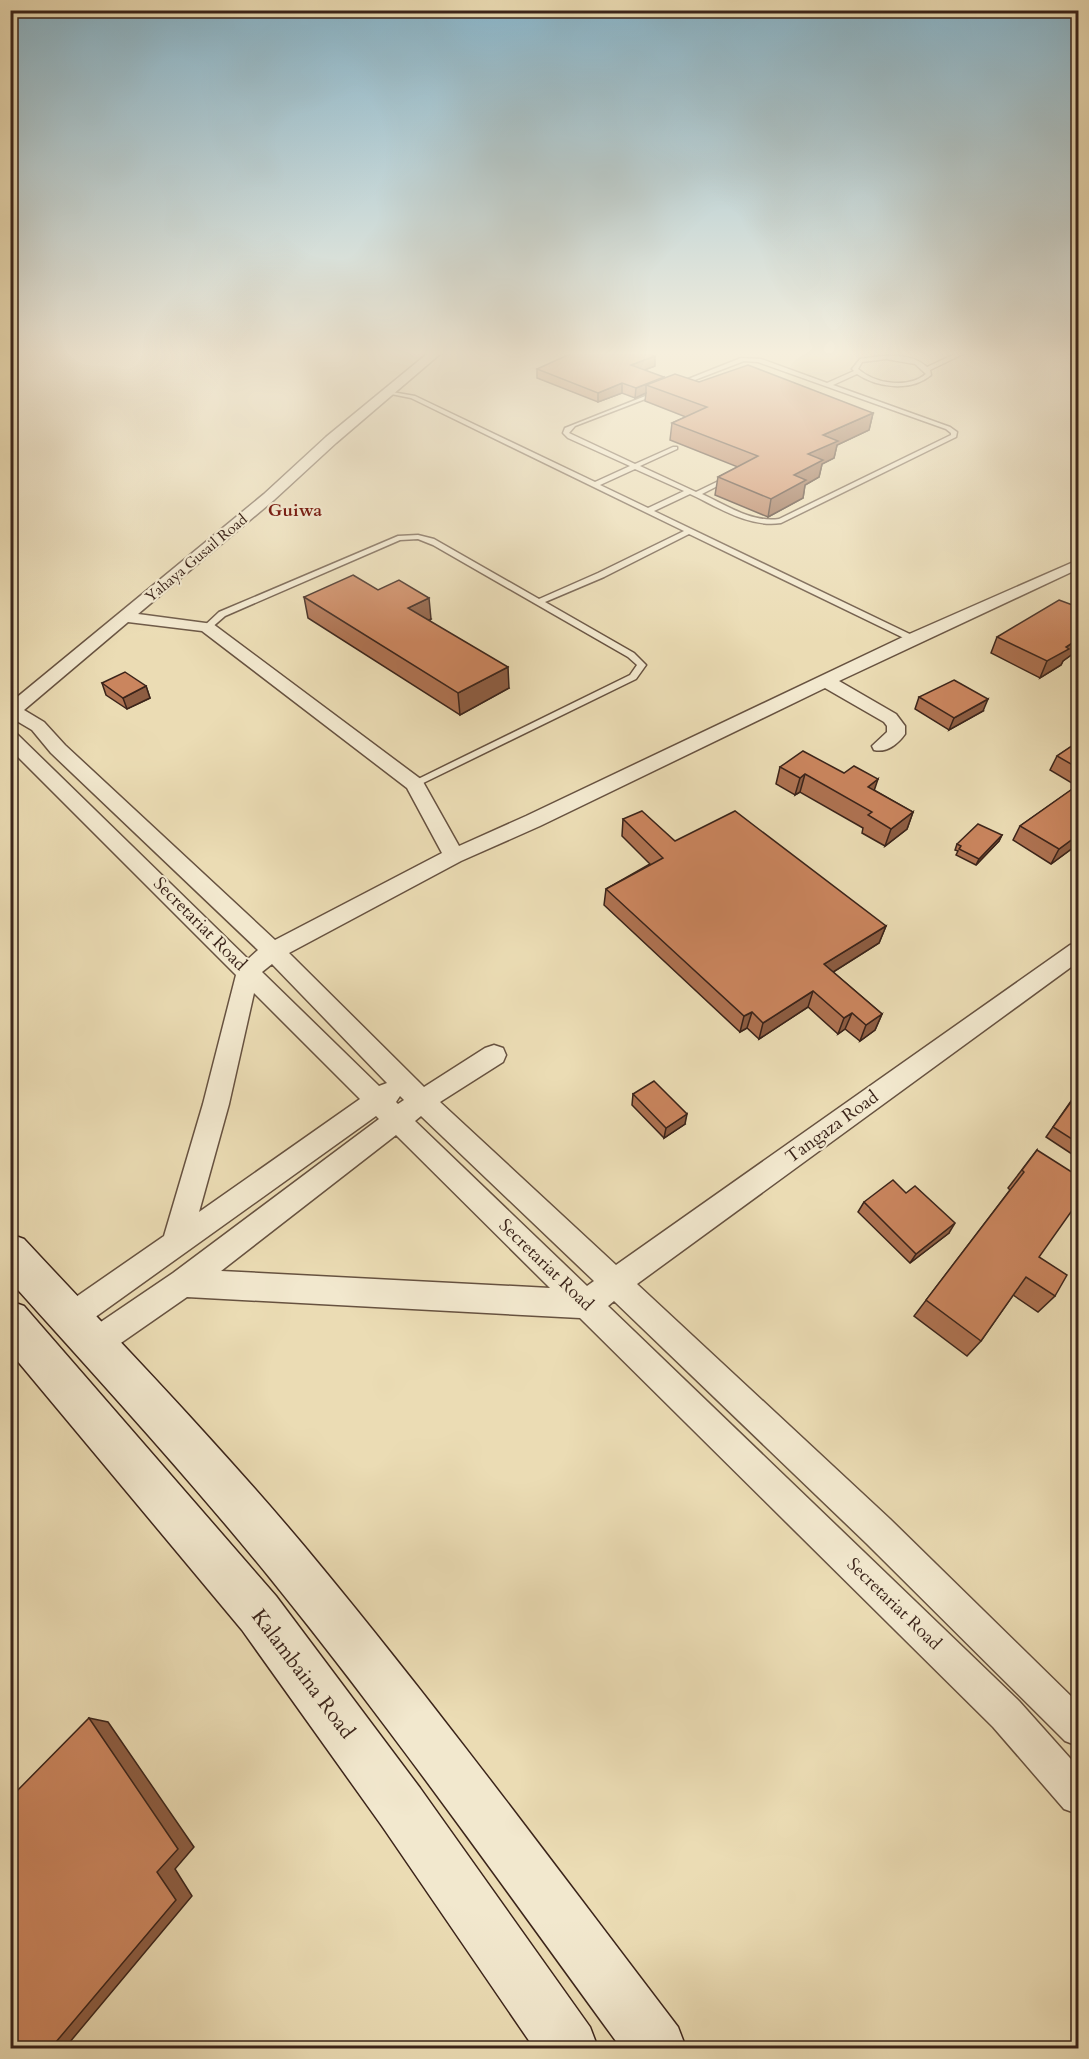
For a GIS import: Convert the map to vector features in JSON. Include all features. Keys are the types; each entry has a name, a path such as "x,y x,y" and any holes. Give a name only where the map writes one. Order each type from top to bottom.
{"main road":[{"path":"10,1252 163,1418 323,1606 475,1804 657,2049"},
{"name":"Kalambaina Road","path":"10,1320 259,1613 401,1807 569,2049"}],"street":[{"name":"Yahaya Gusail Road","path":"11,710 126,617 322,450"},
{"path":"176,1242 216,1104 248,971 273,951 454,856 533,821 913,639 1078,564"},
{"path":"126,617 207,627 416,784 454,856"},
{"path":"826,681 890,718 896,726 896,734 881,746"},
{"name":"Secretariat Road","path":"11,710 38,726 58,748 273,951 413,1091 878,1531 1078,1728"},
{"name":"Secretariat Road","path":"10,738 388,1111 1006,1714 1078,1795"},
{"name":"Tangaza Road","path":"586,1304 1078,951"},
{"path":"82,1331 183,1283 413,1091 494,1054"},
{"path":"82,1331 176,1242 388,1111"},
{"path":"183,1283 586,1304"}],"lane":[{"path":"523,450 913,639"},
{"path":"600,450 753,520 777,522 925,450"},
{"path":"595,485 671,450"},
{"path":"648,511 736,475"},
{"path":"538,602 601,575 690,531"},
{"path":"207,627 222,614 398,538 425,537 631,655 642,664 633,677 416,784"}],"building":[{"path":"743,450 817,450 808,454 823,460 794,475 806,480 771,499 718,477 758,456"},
{"path":"353,575 378,590 399,580 429,598 408,608 508,667 458,693 304,597"},
{"path":"1059,600 1078,607 1078,639 1066,647 1069,649 1047,661 997,637"},
{"path":"125,672 146,686 123,698 102,683"},
{"path":"954,680 988,699 954,718 919,697"},
{"path":"1078,742 1078,768 1057,756"},
{"path":"803,751 844,773 854,766 878,779 868,787 913,812 891,829 868,815 872,812 805,774 800,778 780,767"},
{"path":"1078,785 1078,835 1059,849 1020,826"},
{"path":"642,811 675,841 735,811 886,926 824,964 882,1014 866,1025 852,1013 844,1018 813,991 763,1023 752,1012 744,1016 606,889 663,858 623,819"},
{"path":"978,824 1002,835 979,859 959,849 961,846 957,844"},
{"path":"654,1081 687,1114 666,1128 633,1094"},
{"path":"1078,1092 1078,1143 1053,1127"},
{"path":"1037,1150 1078,1176 1078,1202 1039,1257 1067,1275 1055,1296 1026,1277 981,1341 926,1300 1024,1172 1022,1170"},
{"path":"893,1180 906,1193 915,1186 955,1223 916,1254 864,1202"},
{"path":"89,1718 178,1849 157,1872 176,1900 50,2049 10,2049 10,1798"}],"district":[{"name":"Guiwa","path":"295,510"}]}
